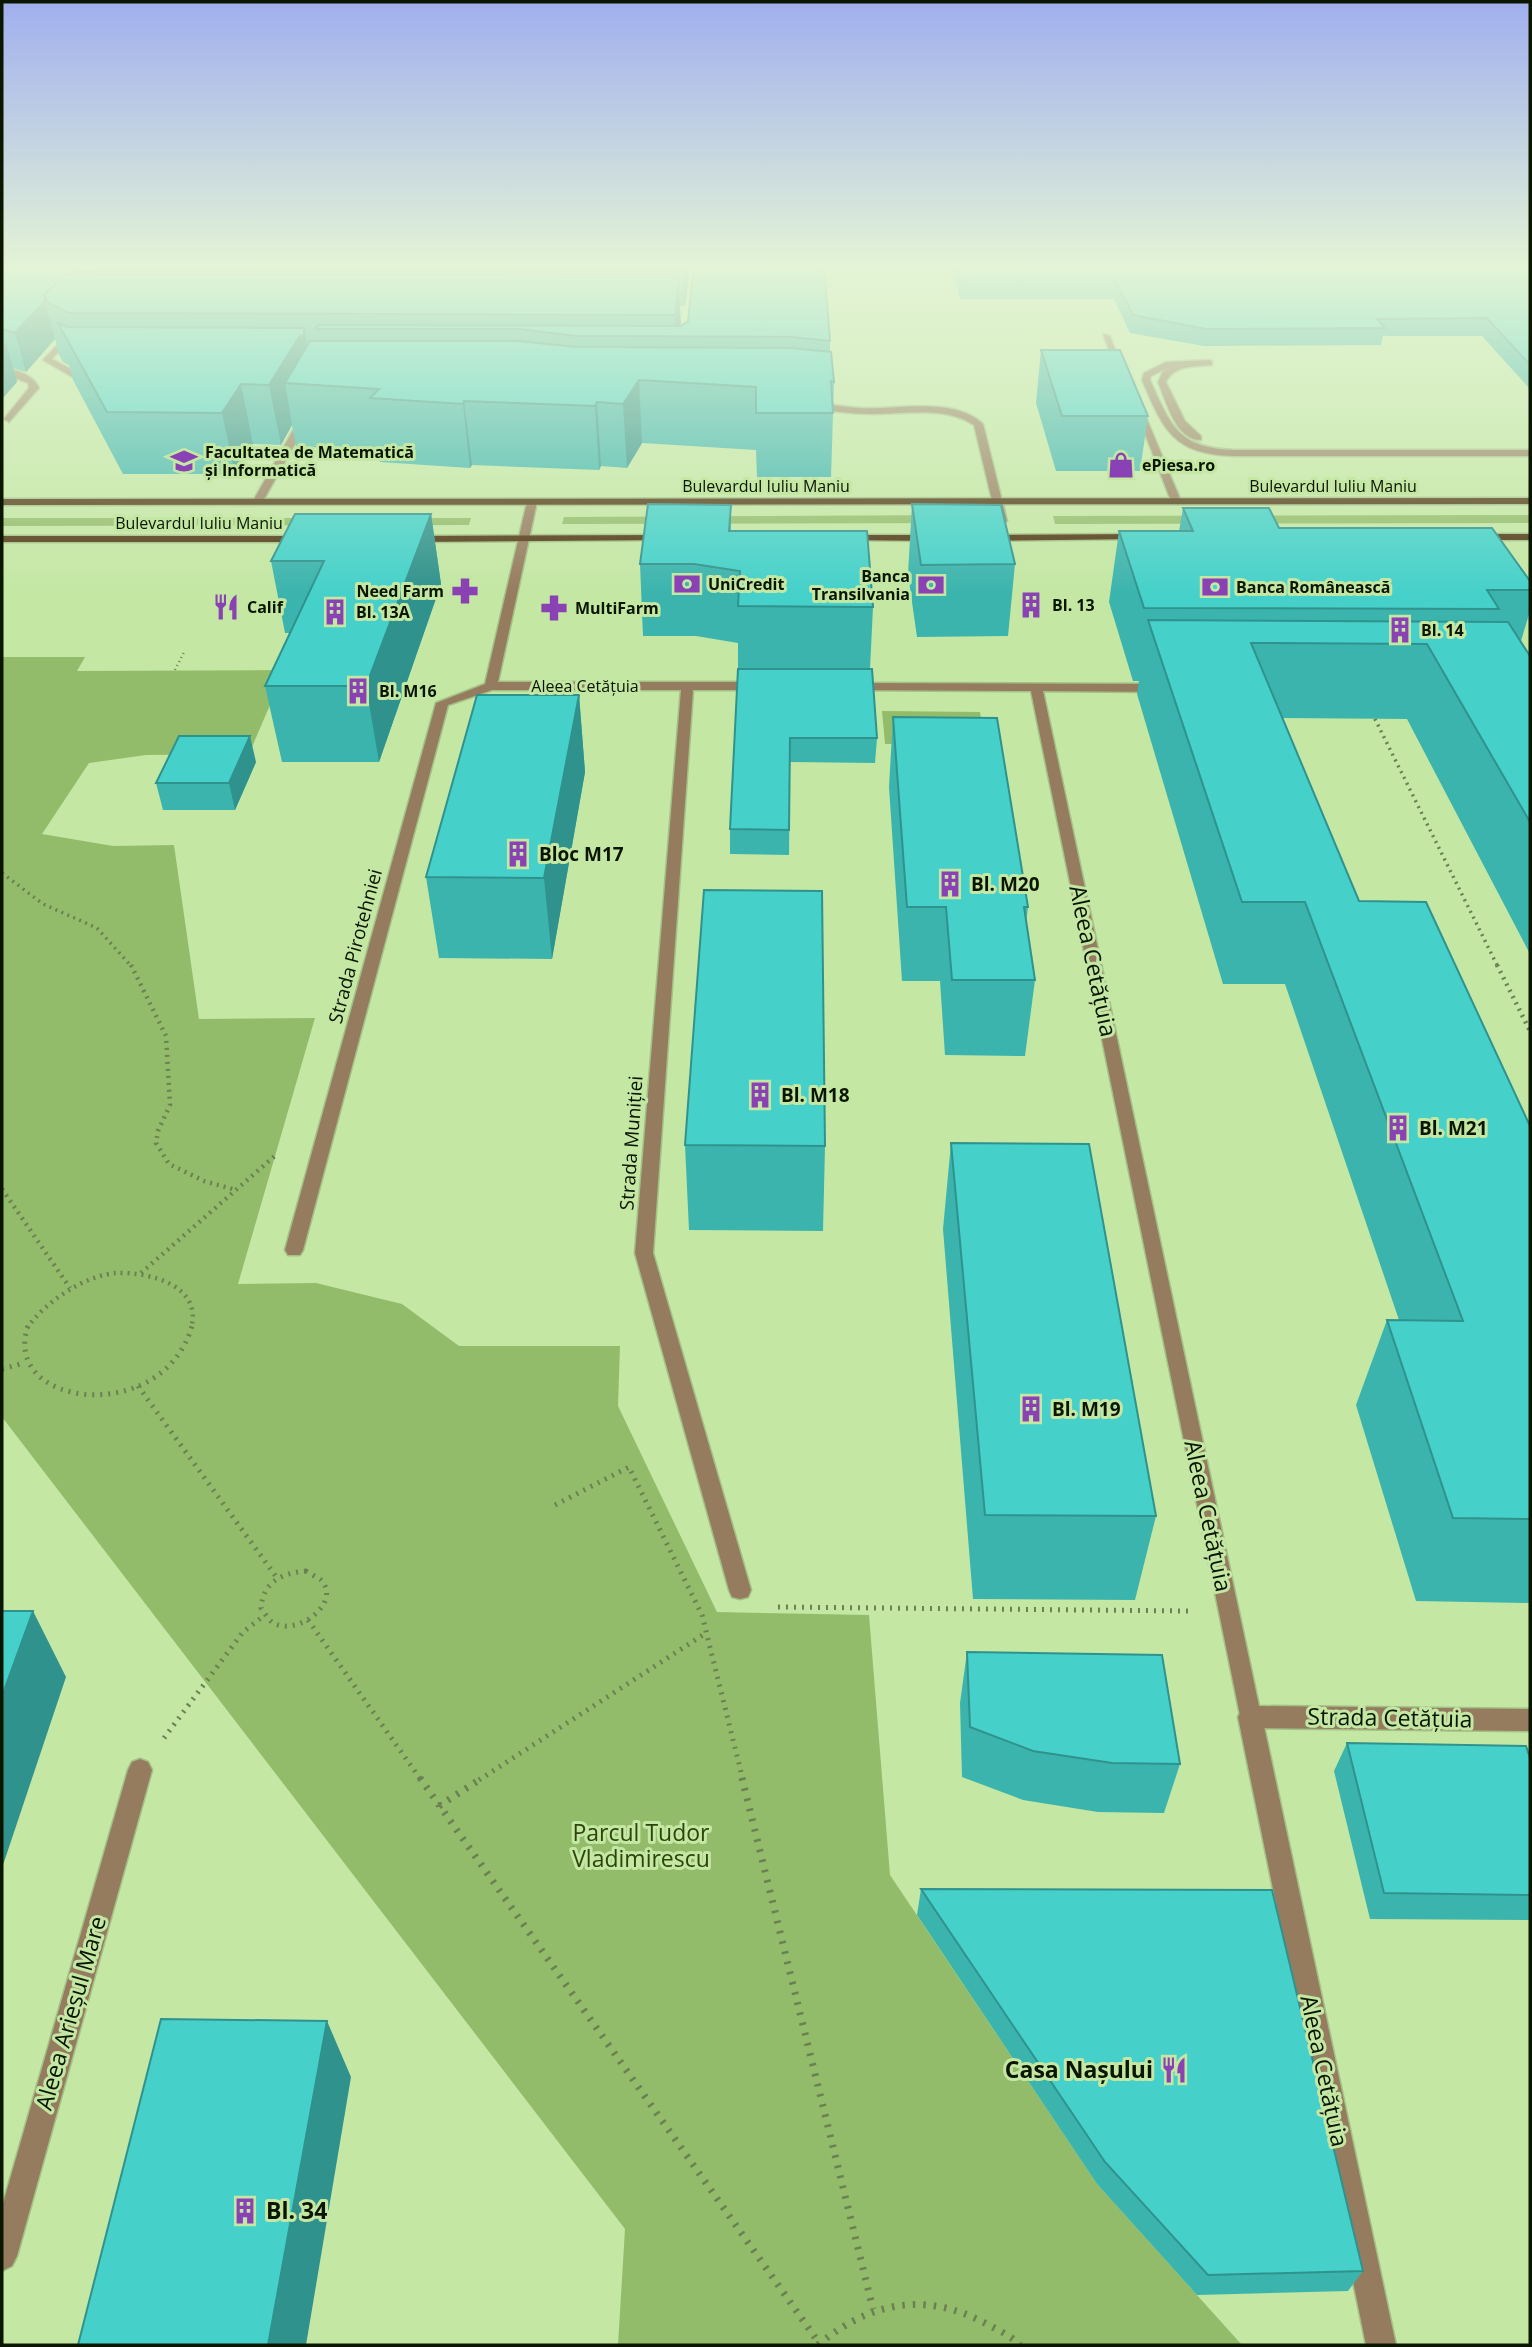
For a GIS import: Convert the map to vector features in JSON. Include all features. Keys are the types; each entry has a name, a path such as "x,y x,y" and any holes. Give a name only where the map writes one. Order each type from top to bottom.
{"main road":[{"name":"Bulevardul Iuliu Maniu","path":"2,502 1530,501"},
{"path":"978,538 1154,537"},
{"path":"1463,537 1530,537"},
{"path":"402,539 675,538"},
{"path":"827,538 950,538"},
{"name":"Bulevardul Iuliu Maniu","path":"2,539 321,539"}],"street":[{"path":"4,421 34,388 32,382 18,375"},
{"path":"74,375 82,379 95,379"},
{"path":"1123,375 1128,386"},
{"path":"1147,375 1146,380 1174,435 1191,446 1206,450 1261,454 1284,450"},
{"path":"1165,375 1162,382 1187,432 1206,441 1284,450 1530,453"},
{"path":"1133,399 1176,501"},
{"path":"798,404 861,411 941,412 969,417 978,424 1006,538"},
{"path":"258,501 311,405"},
{"path":"491,686 532,502"},
{"name":"Aleea Cetățuia","path":"491,686 771,687"},
{"name":"Strada Pirotehniei","path":"294,1250 442,703 491,686"},
{"name":"Strada Muniției","path":"687,686 643,1253 740,1590"},
{"path":"841,687 1173,688"},
{"name":"Aleea Cetățuia","path":"1036,687 1381,2345"},
{"name":"Strada Cetățuia","path":"1250,1717 1530,1720"},
{"name":"Aleea Arieșul Mare","path":"2,2256 140,1770"}],"path":[{"path":"175,670 185,650"},
{"path":"1369,707 1530,1031"},
{"path":"2,873 43,904 97,928 129,960 166,1036 170,1105 158,1131 156,1143 169,1164 204,1181 236,1190"},
{"path":"141,1273 334,1106"},
{"path":"2,1189 70,1289"},
{"path":"117,1273 141,1273 163,1278 180,1287 191,1301 195,1318 191,1336 180,1355 162,1371 138,1385 109,1394 80,1397 54,1391 35,1380 24,1363 23,1343 31,1323 48,1304 70,1289 93,1278 117,1273"},
{"path":"2,1369 24,1363"},
{"path":"138,1385 277,1578"},
{"path":"555,1506 629,1467 698,1606 873,2309"},
{"path":"306,1571 321,1578 325,1587 324,1605 308,1620 299,1625 279,1625 265,1615 261,1600 264,1591 277,1578 286,1573 306,1571"},
{"path":"698,1606 712,1606"},
{"path":"768,1607 1228,1612"},
{"path":"140,1770 243,1632 265,1615"},
{"path":"308,1620 818,2344 845,2322 873,2309 921,2303 971,2313 1020,2345"},
{"path":"439,1806 706,1633"}],"green space":[{"path":"964,515 965,523 562,524 564,517"},
{"path":"1530,515 1530,523 1055,524 1053,516"},
{"path":"2,518 471,518 469,525 2,526"},
{"name":"Parcul Tudor Vladimirescu","path":"2,657 85,657 77,671 285,670 249,754 146,755 89,763 42,834 113,846 174,845 199,1019 315,1018 238,1284 316,1283 402,1304 459,1346 620,1346 618,1406 717,1612 869,1615 890,1875 1097,2184 1242,2345 618,2345 625,2229 2,1417"},
{"path":"882,711 980,712 985,744 885,744"}],"building":[{"path":"86,375 276,375 269,385 241,384 222,413 107,412"},
{"path":"290,375 833,375 834,382 831,381 833,413 756,413 756,387 639,380 623,404 597,402 595,406 464,401 463,404 370,398 379,389 285,383"},
{"path":"1049,375 1130,375 1148,416 1062,416"},
{"path":"648,504 731,505 729,531 867,531 873,607 738,606 740,571 694,564 640,564"},
{"path":"912,504 1001,505 1015,564 921,565"},
{"path":"1183,508 1269,508 1279,528 1492,528 1530,581 1530,590 1487,590 1499,609 1144,608 1119,531 1193,531"},
{"path":"295,514 431,514 366,686 265,686 324,561 271,561"},
{"path":"1148,620 1508,622 1530,656 1530,822 1427,644 1251,643 1359,901 1426,902 1530,1126 1530,1519 1453,1518 1387,1320 1463,1321 1305,902 1242,902"},
{"path":"738,669 872,669 877,738 790,738 789,830 730,829"},
{"path":"477,695 579,695 544,878 426,877"},
{"path":"893,717 997,718 1028,907 1024,907 1035,980 952,980 946,907 907,907"},
{"path":"179,736 250,736 229,783 156,783"},
{"name":"Bl. M18","path":"704,890 822,891 825,1146 685,1145"},
{"name":"Bl. M19","path":"951,1143 1089,1144 1156,1516 985,1515"},
{"path":"2,1611 33,1611 2,1696"},
{"path":"967,1652 1162,1655 1180,1764 1112,1763 1033,1751 970,1727"},
{"path":"1347,1743 1526,1746 1530,1758 1530,1895 1384,1893"},
{"path":"921,1889 1272,1890 1363,2271 1208,2275 1105,2162"},
{"name":"Bl. 34","path":"161,2019 327,2021 268,2345 78,2345"}],"place":[{"name":"Facultatea de Matematică și Informatică","path":"184,461"},
{"name":"ePiesa.ro","path":"1121,465"},
{"name":"UniCredit","path":"687,584"},
{"name":"Banca Transilvania","path":"931,585"},
{"name":"Banca Românească","path":"1215,587"},
{"name":"Need Farm","path":"465,591"},
{"name":"Bl. 13","path":"1031,605"},
{"name":"Calif","path":"226,607"},
{"name":"MultiFarm","path":"554,608"},
{"name":"Bl. 13A","path":"335,612"},
{"name":"Bl. 14","path":"1400,630"},
{"name":"Bl. M16","path":"358,691"},
{"name":"Bloc M17","path":"518,854"},
{"name":"Bl. M20","path":"950,884"},
{"name":"Bl. M18","path":"760,1095"},
{"name":"Bl. M21","path":"1398,1128"},
{"name":"Bl. M19","path":"1031,1409"},
{"name":"Casa Nașului","path":"1174,2070"},
{"name":"Bl. 34","path":"245,2211"}]}
